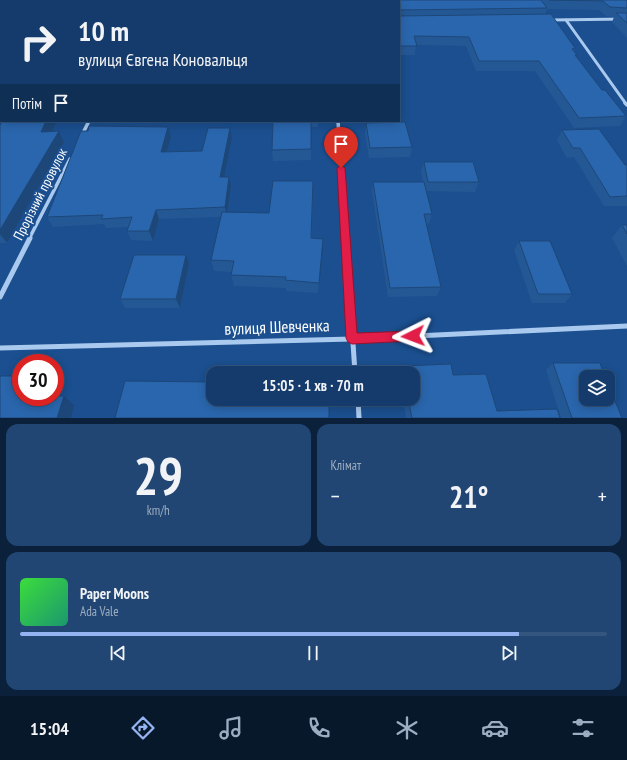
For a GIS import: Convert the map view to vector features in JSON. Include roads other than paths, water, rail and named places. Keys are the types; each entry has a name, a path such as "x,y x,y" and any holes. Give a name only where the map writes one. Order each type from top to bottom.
{"street":[{"path":"550,20 627,19"},
{"path":"566,20 627,105"},
{"name":"Прорізний провулок","path":"80,139 88,122"},
{"path":"338,122 354,366"},
{"name":"Прорізний провулок","path":"0,297 74,152"},
{"name":"вулиця Шевченка","path":"0,348 352,338 627,326"},
{"path":"358,406 359,418"}]}
